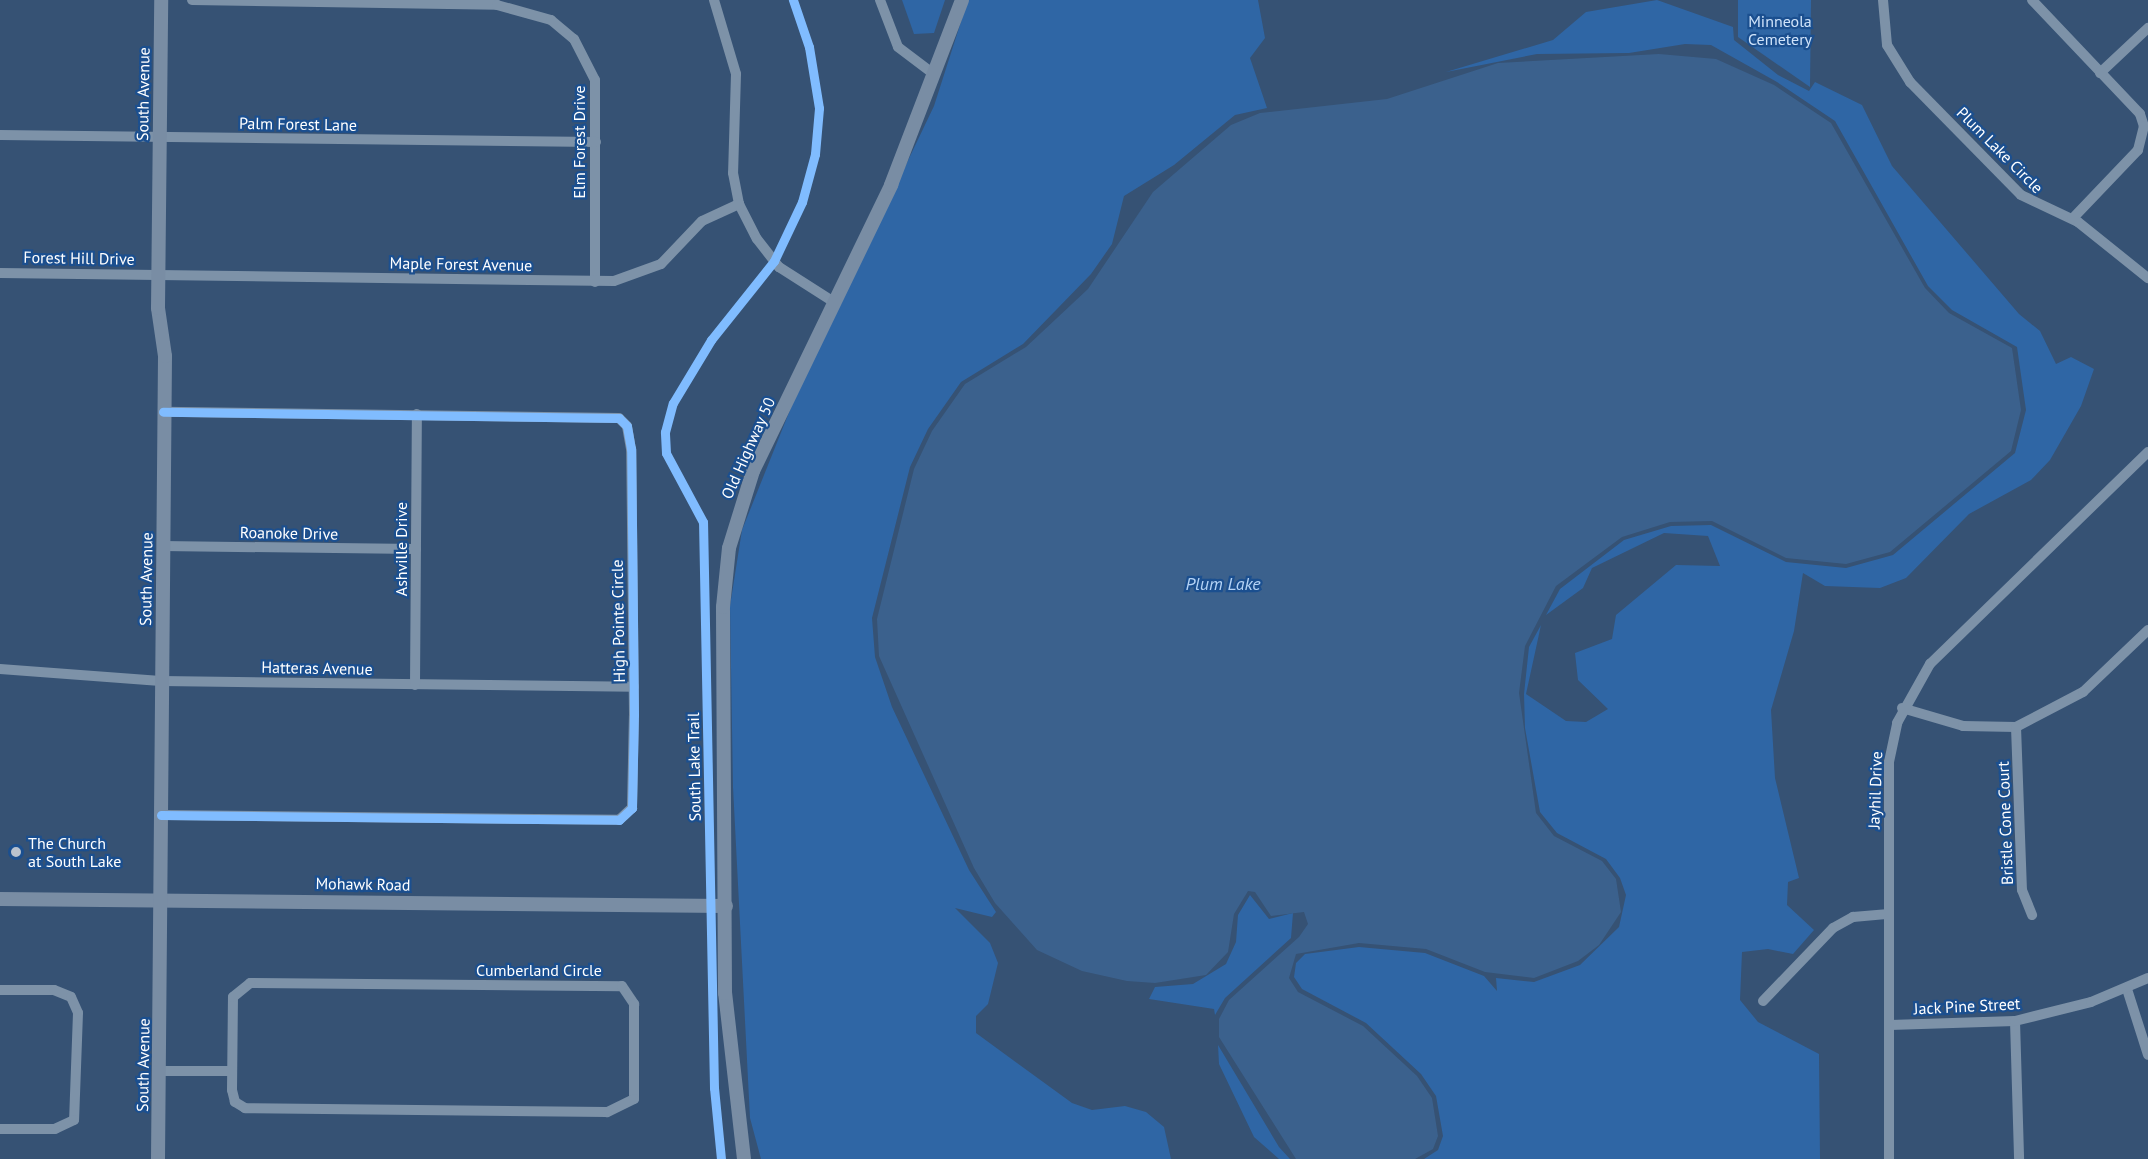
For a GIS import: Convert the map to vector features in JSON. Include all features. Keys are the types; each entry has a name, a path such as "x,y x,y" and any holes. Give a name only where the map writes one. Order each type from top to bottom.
{"street":[{"name":"South Avenue","path":"158,1159 164,412 158,274 161,0"},
{"name":"Elm Forest Drive","path":"192,0 497,4 537,13 574,39 590,65 597,94 594,282"},
{"path":"714,0 736,74 733,173 739,204 757,239 779,267 834,303"},
{"path":"880,0 898,47 935,75"},
{"name":"Old Highway 50","path":"744,1159 728,1046 723,607 729,548 753,471 834,303 935,75 962,0"},
{"name":"Plum Lake Circle","path":"1883,0 1887,45 1910,82 2021,195 2048,212 2072,219 2148,278"},
{"path":"2032,0 2140,114 2144,133 2138,150 2072,219"},
{"path":"2100,73 2148,28"},
{"name":"Palm Forest Lane","path":"0,135 596,142"},
{"name":"Maple Forest Avenue","path":"158,274 594,282 626,279 661,264 702,221 739,204"},
{"name":"Forest Hill Drive","path":"0,273 158,274"},
{"name":"High Pointe Circle","path":"161,815 619,820 632,808 634,793 631,449 624,422 614,416 164,412"},
{"name":"Ashville Drive","path":"416,685 417,414"},
{"name":"Jayhil Drive","path":"1889,1159 1889,762 1902,708 1930,664 2148,452"},
{"name":"Roanoke Drive","path":"162,546 416,549"},
{"path":"1902,708 1963,726 2016,727 2083,692 2148,630"},
{"name":"Hatteras Avenue","path":"0,669 161,681 634,687"},
{"name":"Bristle Cone Court","path":"2016,727 2022,890 2032,915"},
{"name":"Mohawk Road","path":"0,899 726,906"},
{"path":"1763,1001 1833,928 1853,917 1889,915"},
{"name":"Jack Pine Street","path":"1890,1025 2015,1021 2127,989 2148,978"},
{"name":"Cumberland Circle","path":"250,983 612,985 628,990 634,1004 635,1094 631,1104 618,1110 254,1110 235,1102 232,1071 233,997 250,983"},
{"path":"2127,989 2148,1055"},
{"path":"0,990 65,993 78,1013 74,1120 55,1129 0,1129"},
{"path":"2015,1021 2019,1159"},
{"path":"159,1071 232,1071"}],"green space":[{"path":"902,0 945,0 934,33 914,34"},
{"path":"968,0 1258,0 1265,38 1250,58 1267,108 1235,115 1174,165 1124,196 1112,244 1091,274 1023,344 961,382 928,429 910,467 872,618 875,657 892,707 969,870 996,912 992,917 955,908 990,943 998,963 988,1004 976,1016 976,1033 1072,1103 1092,1110 1125,1106 1146,1112 1164,1127 1171,1159 761,1159 750,1118 733,787 730,606 742,530 796,395 934,106"},
{"path":"1657,0 1733,27 1734,40 1778,75 1809,91 1815,82 1862,105 1892,166 2019,314 2040,331 2056,364 2071,357 2094,369 2081,406 2050,460 2031,480 1969,514 1906,578 1880,588 1825,586 1803,573 1794,631 1771,710 1775,778 1799,878 1788,882 1787,905 1814,930 1793,954 1768,949 1742,952 1740,1000 1758,1022 1819,1054 1820,1159 1424,1159 1438,1150 1443,1136 1436,1096 1421,1074 1366,1023 1302,989 1294,977 1296,963 1305,954 1359,947 1425,953 1484,976 1497,991 1496,978 1534,982 1580,965 1619,927 1626,895 1620,878 1606,859 1557,833 1540,812 1525,728 1524,694 1529,647 1541,625 1526,694 1566,721 1586,722 1608,709 1578,680 1575,653 1612,639 1616,615 1676,565 1720,566 1708,536 1664,533 1592,568 1583,588 1546,615 1560,589 1624,540 1671,526 1711,525 1786,562 1846,568 1893,555 2015,453 2026,410 2017,347 1952,310 1928,286 1835,121 1777,82 1711,45 1685,44 1629,53 1537,54 1446,72 1553,40 1586,12"},
{"name":"Minneola Cemetery","path":"1738,0 1811,0 1810,87 1738,37"},
{"path":"1250,895 1269,919 1293,913 1291,938 1225,998 1215,1015 1214,1009 1149,999 1155,987 1193,984 1226,964 1236,942 1238,915"},
{"path":"1218,1045 1279,1147 1290,1159 1279,1159 1254,1137 1219,1064"}],"water":[{"name":"Plum Lake","path":"1659,54 1716,59 1774,85 1831,123 1925,288 1949,313 2012,348 2021,410 2011,451 1890,552 1846,564 1786,558 1712,521 1670,522 1622,537 1556,586 1525,646 1519,693 1536,813 1554,836 1602,861 1616,879 1621,912 1599,945 1578,961 1534,978 1485,972 1426,949 1359,943 1296,954 1289,978 1298,992 1363,1026 1417,1076 1432,1098 1438,1136 1433,1149 1415,1159 1296,1159 1219,1037 1219,1019 1229,1000 1299,937 1308,924 1304,912 1271,916 1255,892 1248,891 1234,914 1228,952 1206,975 1155,983 1127,981 1082,971 1037,950 995,903 974,868 879,656 877,619 914,469 932,431 965,384 1026,347 1088,289 1153,192 1231,125 1260,113 1387,99 1498,63"}],"cycle path":[{"name":"South Lake Trail","path":"721,1159 714,1088 703,522 666,453 665,432 673,403 711,340 774,261 802,202 815,154 819,108 809,47 793,0"},
{"path":"161,815 619,820 632,808 634,715 631,449 627,426 619,418 163,412"}],"place":[{"name":"The Church at South Lake","path":"16,852"}]}
